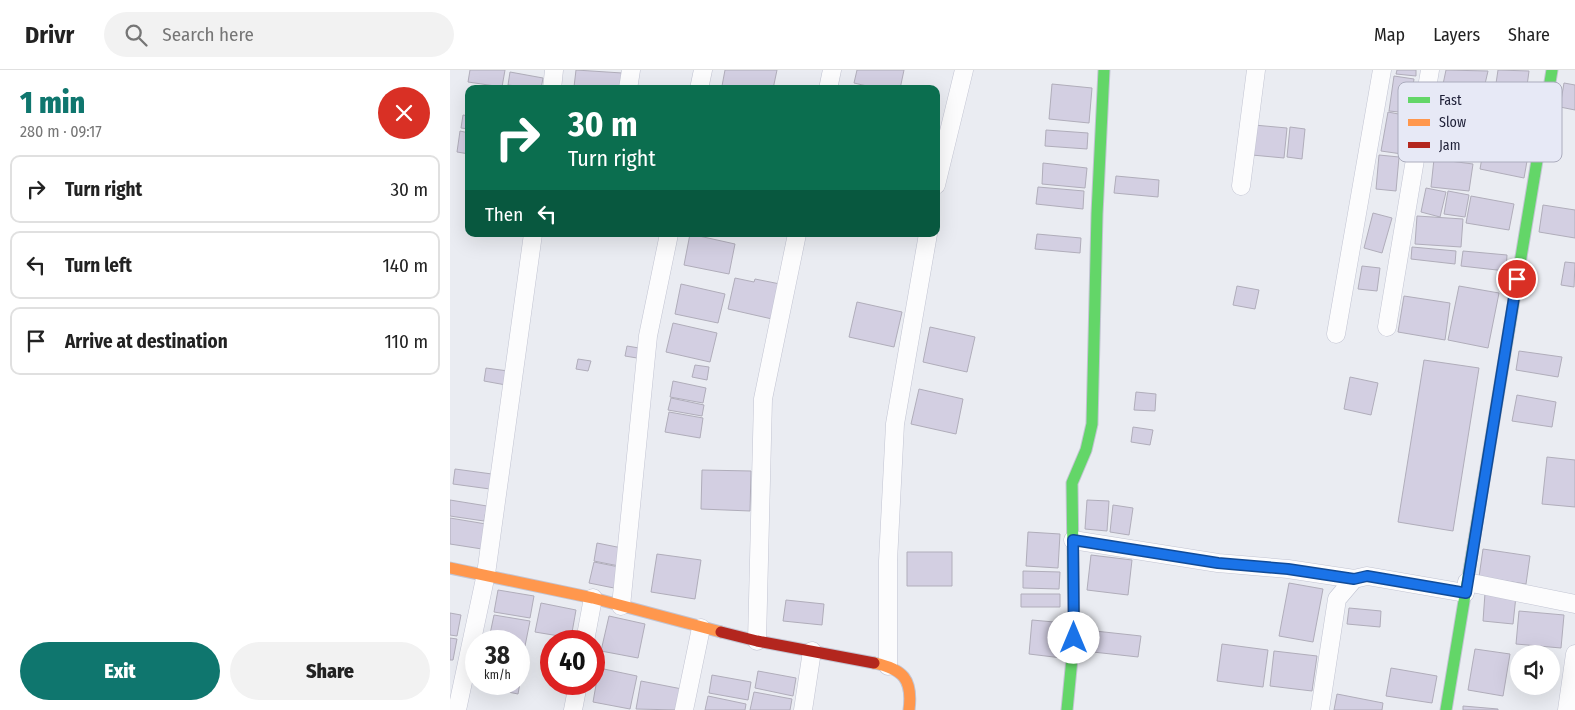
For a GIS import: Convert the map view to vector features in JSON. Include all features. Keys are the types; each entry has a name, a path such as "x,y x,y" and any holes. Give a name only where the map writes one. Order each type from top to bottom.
{"street":[{"path":"552,85 554,70"},
{"path":"629,85 631,70"},
{"path":"700,85 703,70"},
{"path":"829,85 832,70"},
{"path":"940,169 964,70"},
{"path":"1067,710 1074,638 1072,483 1086,450 1092,424 1097,214 1104,70"},
{"path":"1241,186 1256,70"},
{"path":"1336,334 1382,70"},
{"path":"1387,327 1415,162"},
{"path":"1446,710 1537,162"},
{"path":"457,710 486,574 533,237"},
{"path":"621,606 648,336 668,237"},
{"path":"757,641 763,399 796,237"},
{"path":"888,666 888,561 895,424 927,237"},
{"path":"1073,540 1218,563 1288,569 1354,579 1367,576 1575,604"},
{"path":"450,568 486,574 593,598 701,628 757,641 888,666 900,672 908,680 912,692 909,710"},
{"path":"1320,710 1337,599 1354,579"},
{"path":"587,630 593,598"},
{"path":"684,710 701,628"},
{"path":"803,710 812,651"},
{"path":"1567,710 1575,654"},
{"path":"573,710 576,695"}],"building":[{"path":"470,70 505,70 502,85 468,82"},
{"path":"576,70 622,73 620,85 574,85"},
{"path":"725,70 777,70 774,85 722,85"},
{"path":"857,70 904,70 901,85 863,85 854,83"},
{"path":"1397,70 1416,70 1416,76 1396,74"},
{"path":"1446,70 1488,71 1485,82 1443,82"},
{"path":"1498,70 1529,71 1528,82 1496,82"},
{"path":"510,72 543,78 542,85 508,85"},
{"path":"1394,76 1414,79 1414,82 1398,82 1398,112 1389,111"},
{"path":"1564,83 1575,85 1575,110 1562,107"},
{"path":"1052,84 1092,88 1089,123 1049,119"},
{"path":"1388,112 1398,114 1398,153 1381,151"},
{"path":"463,115 465,115 465,128 461,128"},
{"path":"1254,125 1287,128 1284,158 1252,155"},
{"path":"1290,127 1305,129 1302,159 1287,157"},
{"path":"1046,130 1088,133 1087,149 1045,146"},
{"path":"460,131 465,132 465,153 457,152"},
{"path":"1379,155 1398,157 1396,191 1376,189"},
{"path":"1434,162 1473,164 1469,191 1431,187"},
{"path":"1481,162 1527,162 1524,178 1480,169"},
{"path":"1043,163 1087,168 1085,188 1042,184"},
{"path":"1116,176 1159,180 1158,197 1114,193"},
{"path":"1038,187 1084,191 1083,209 1036,204"},
{"path":"1426,188 1446,192 1440,217 1421,212"},
{"path":"1448,191 1469,195 1465,217 1444,214"},
{"path":"1471,196 1514,204 1509,230 1466,223"},
{"path":"1543,205 1575,210 1575,238 1539,232"},
{"path":"1373,213 1392,218 1382,253 1364,248"},
{"path":"1417,216 1463,219 1461,247 1415,244"},
{"path":"1037,234 1081,238 1080,253 1035,249"},
{"path":"689,237 704,237 735,244 729,274 684,265"},
{"path":"1412,247 1456,251 1455,264 1411,259"},
{"path":"1463,251 1507,255 1506,271 1461,266"},
{"path":"1565,262 1575,263 1574,287 1561,285"},
{"path":"1362,266 1380,268 1377,291 1358,289"},
{"path":"735,278 754,282 755,279 780,284 772,319 728,309"},
{"path":"681,284 725,294 718,323 675,314"},
{"path":"1237,286 1259,290 1255,309 1233,305"},
{"path":"1459,286 1499,293 1488,348 1448,340"},
{"path":"1404,296 1450,303 1445,340 1398,332"},
{"path":"857,302 902,312 894,347 849,337"},
{"path":"673,323 717,333 710,362 666,352"},
{"path":"930,327 975,337 967,372 923,362"},
{"path":"627,346 639,348 637,358 625,356"},
{"path":"1519,351 1562,357 1558,377 1516,370"},
{"path":"578,359 591,361 588,371 576,369"},
{"path":"1424,360 1479,368 1453,531 1398,522"},
{"path":"695,365 709,367 707,380 692,377"},
{"path":"486,368 508,371 506,385 484,381"},
{"path":"1350,377 1378,383 1371,415 1344,409"},
{"path":"673,381 706,388 703,403 670,397"},
{"path":"919,389 963,399 956,434 911,424"},
{"path":"1136,392 1156,394 1155,411 1134,410"},
{"path":"1517,395 1556,402 1552,427 1512,421"},
{"path":"671,398 704,405 702,416 668,410"},
{"path":"669,412 703,418 700,438 665,432"},
{"path":"1133,427 1153,430 1150,445 1131,442"},
{"path":"1547,457 1575,460 1575,507 1542,504"},
{"path":"455,469 492,474 490,489 453,484"},
{"path":"702,470 751,471 750,511 701,509"},
{"path":"450,500 487,506 484,521 450,516"},
{"path":"1087,500 1109,501 1107,531 1085,529"},
{"path":"1113,505 1133,508 1129,535 1110,532"},
{"path":"450,518 486,524 482,549 450,544"},
{"path":"1028,532 1060,534 1058,568 1026,566"},
{"path":"597,543 622,548 619,566 594,561"},
{"path":"1483,549 1530,556 1526,584 1479,577"},
{"path":"907,552 952,552 952,586 907,586"},
{"path":"657,554 701,560 695,599 651,592"},
{"path":"1091,555 1132,560 1128,595 1087,590"},
{"path":"594,562 619,567 614,588 589,583"},
{"path":"1023,571 1060,572 1059,589 1023,588"},
{"path":"1289,583 1323,589 1313,642 1279,636"},
{"path":"498,590 534,596 530,618 494,612"},
{"path":"1485,593 1516,596 1513,624 1483,621"},
{"path":"1021,594 1060,594 1060,607 1021,607"},
{"path":"786,600 824,604 822,625 783,621"},
{"path":"541,603 576,610 572,630 540,630 540,633 535,632"},
{"path":"1349,608 1381,611 1380,627 1347,624"},
{"path":"1519,611 1564,615 1561,648 1560,645 1516,644"},
{"path":"450,613 461,615 457,636 450,635"},
{"path":"494,615 530,621 528,630 491,630"},
{"path":"609,616 645,624 638,658 605,652 605,634"},
{"path":"1032,620 1065,623 1062,658 1029,654"},
{"path":"1095,631 1141,636 1138,657 1093,652"},
{"path":"450,638 457,639 453,660 450,660"},
{"path":"1222,644 1268,650 1263,687 1217,681"},
{"path":"1475,649 1510,654 1503,696 1468,690"},
{"path":"1274,651 1317,656 1312,691 1270,686"},
{"path":"1391,668 1437,676 1432,703 1386,696"},
{"path":"605,669 637,676 630,709 593,702 594,695 605,695"},
{"path":"758,671 796,678 793,696 755,688"},
{"path":"712,675 751,682 748,700 709,693"},
{"path":"641,681 682,689 678,710 636,709"},
{"path":"754,692 792,699 790,710 750,710"},
{"path":"1337,694 1383,703 1382,710 1334,710"},
{"path":"708,696 746,704 745,710 705,710"},
{"path":"1463,706 1498,709 1498,710 1463,710"}],"traffic: fast":[{"path":"1067,710 1074,638 1072,483 1086,450 1092,424 1097,214 1104,70"},
{"path":"1550,82 1552,70"},
{"path":"1446,710 1537,162"}],"traffic: slow":[{"path":"450,568 593,598 721,632"},
{"path":"874,663 884,665 899,672 904,677 909,690 909,710"}],"traffic: jam":[{"path":"721,632 757,641 874,663"}],"route":[{"path":"1074,638 1073,540 1218,563 1288,569 1354,579 1367,576 1466,593 1517,279"}]}
